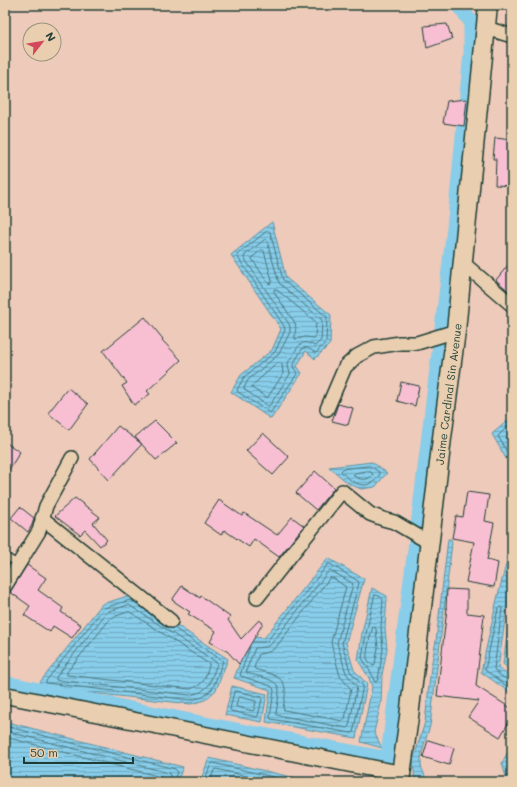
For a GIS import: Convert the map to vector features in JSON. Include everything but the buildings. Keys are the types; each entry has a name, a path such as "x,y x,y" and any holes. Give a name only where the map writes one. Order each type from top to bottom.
{"main road":[{"name":"Jaime Cardinal Sin Avenue","path":"400,778 409,717 463,263 488,5"}],"street":[{"path":"486,28 512,36"},
{"path":"463,263 512,305"},
{"path":"327,409 346,367 357,356 374,347 417,343 455,332"},
{"path":"5,586 39,530 46,506 72,458"},
{"path":"257,598 342,491 370,514 394,522 429,542"},
{"path":"42,518 171,621"},
{"path":"5,695 400,778"}],"lane":[{"path":"5,556 18,564"}],"water":[{"path":"272,222 286,278 331,315 330,344 315,359 306,351 297,366 302,373 271,419 231,392 241,375 272,350 281,329 231,255"},
{"path":"512,417 512,469 492,434"},
{"path":"372,462 387,473 375,487 361,489 349,484 329,467"},
{"path":"512,526 512,585 509,593 498,668 512,678 512,694 481,672 507,561"},
{"path":"448,539 451,539 452,543 430,726 421,760 425,782 415,782 413,761 425,722"},
{"path":"328,558 364,579 346,643 354,670 367,684 356,738 266,722 270,690 234,678 250,637 264,638"},
{"path":"372,588 387,596 385,628 387,649 382,675 381,703 374,732 382,748 361,742 372,687 369,678 358,660 362,633"},
{"path":"131,595 228,659 216,690 205,700 191,704 36,687 102,604"},
{"path":"512,601 512,671 503,664"},
{"path":"232,686 267,694 262,722 225,715"},
{"path":"7,722 183,767 177,782 5,782 5,724"},
{"path":"512,744 512,782 506,777 502,763"},
{"path":"209,758 313,782 200,782"}],"waterway":[{"path":"388,755 416,542 454,229 471,53 471,22 458,5"},
{"path":"5,683 215,726 383,758 388,755 393,756"}]}
